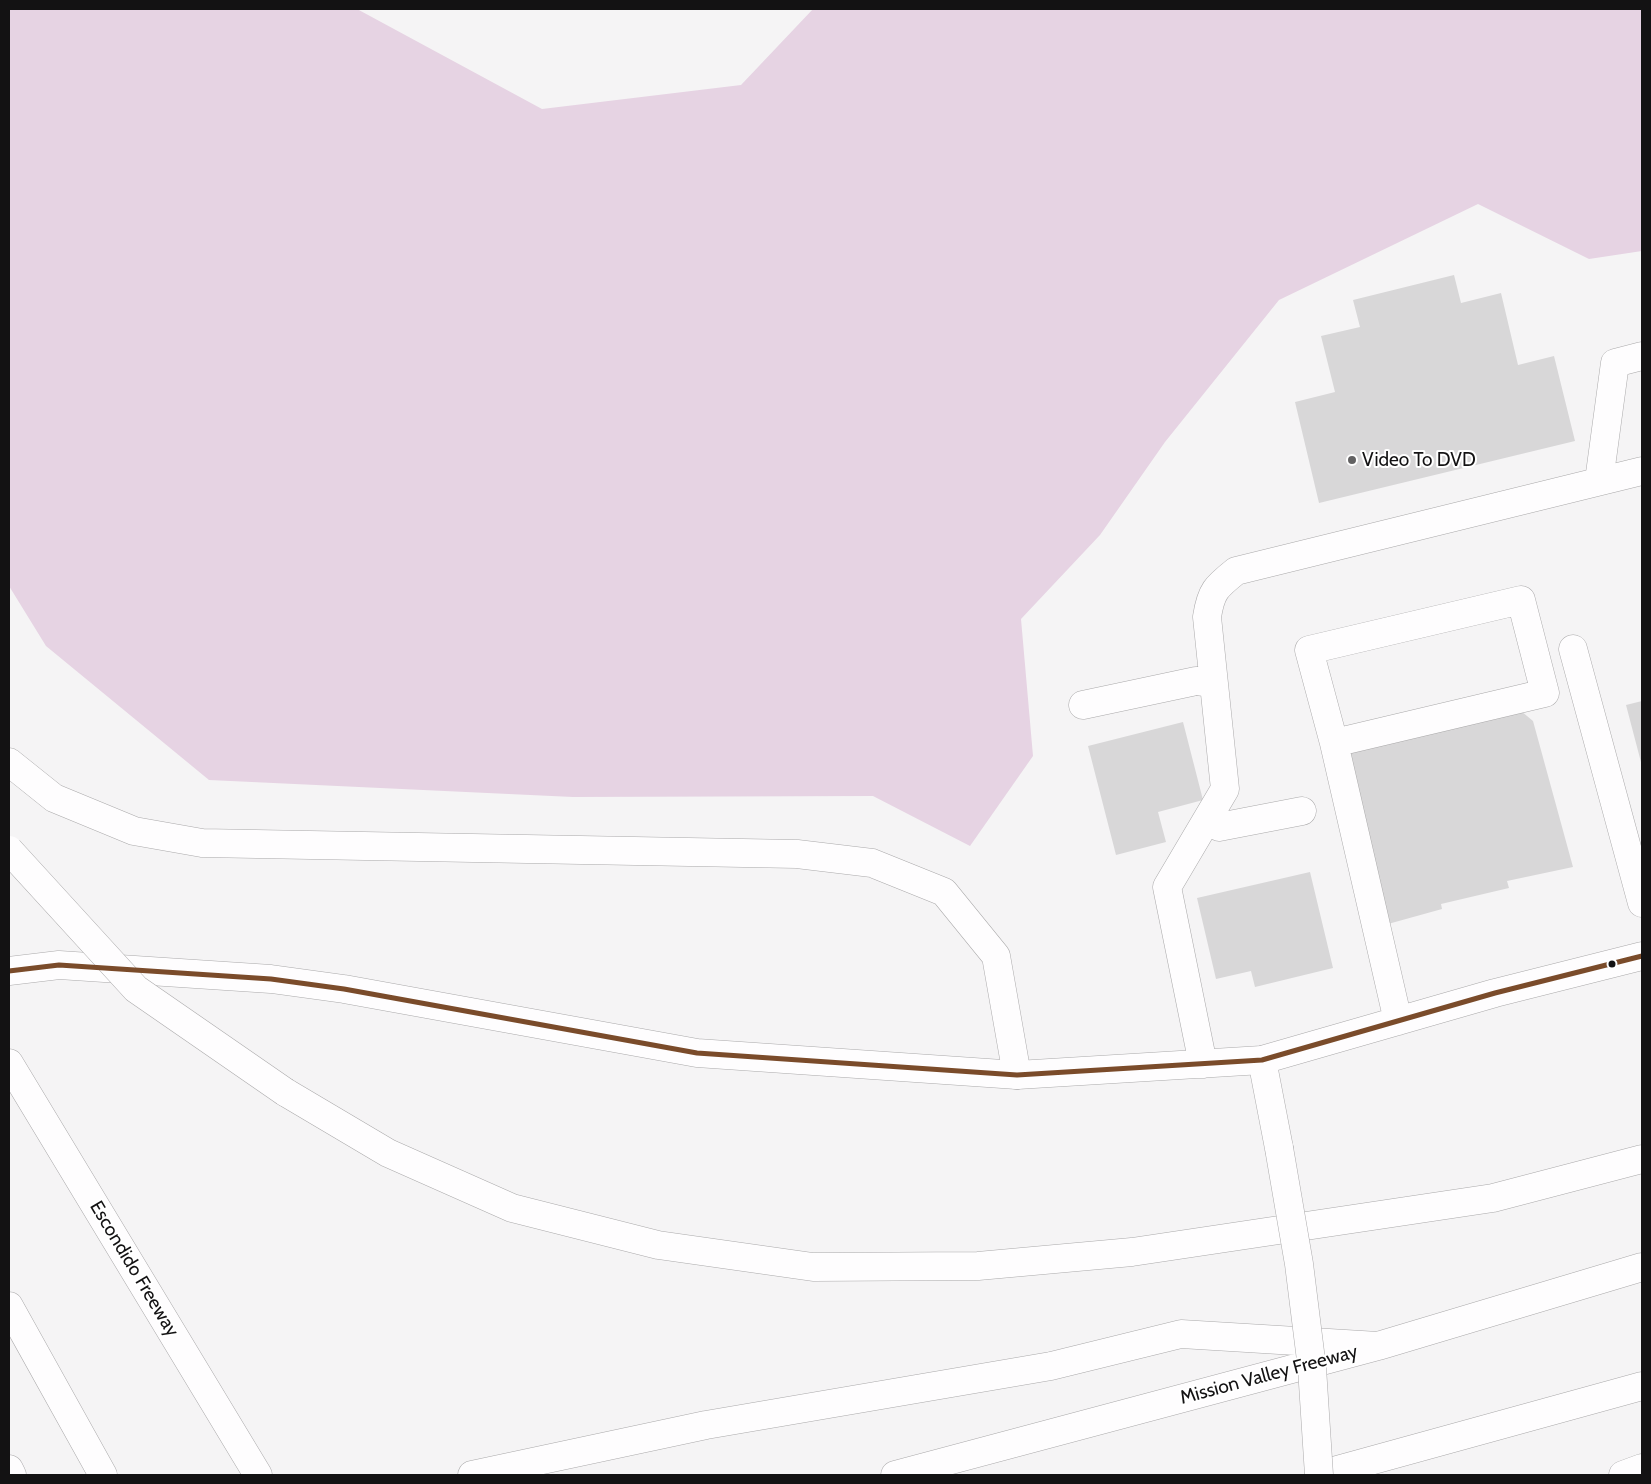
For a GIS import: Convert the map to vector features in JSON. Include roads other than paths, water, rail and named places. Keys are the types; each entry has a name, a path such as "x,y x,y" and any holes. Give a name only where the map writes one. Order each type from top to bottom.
{"main road":[{"path":"1598,481 1615,363 1642,356"},
{"path":"1203,1064 1167,887 1225,789 1207,617 1210,598 1220,584 1236,571 1642,471"},
{"path":"1334,744 1545,693 1522,600 1309,650 1334,744 1398,1021"},
{"path":"1573,649 1642,903"},
{"path":"1083,705 1196,681 1214,684"},
{"path":"9,762 54,798 63,802 134,831 202,843 797,854 872,863 944,892 996,956 1017,1076"},
{"path":"1206,820 1219,827 1302,811"},
{"path":"9,850 136,989 284,1092 388,1154 512,1208 658,1245 813,1267 978,1266 1132,1252 1493,1198 1642,1159"},
{"path":"9,971 59,966 271,979 344,989 697,1053 1017,1076 1262,1060 1495,994 1642,956"},
{"path":"1262,1060 1299,1264 1314,1384 1319,1475 1642,1386"},
{"name":"Escondido Freeway","path":"9,1062 258,1475"},
{"name":"Mission Valley Freeway","path":"895,1475 1378,1346 1642,1267"},
{"path":"9,1306 101,1472"},
{"path":"472,1475 706,1424 1052,1366 1182,1334 1378,1346"},
{"path":"1623,1475 1642,1468"},
{"path":"9,1470 12,1475"}],"place":[{"name":"Video To DVD","path":"1352,460"}]}
